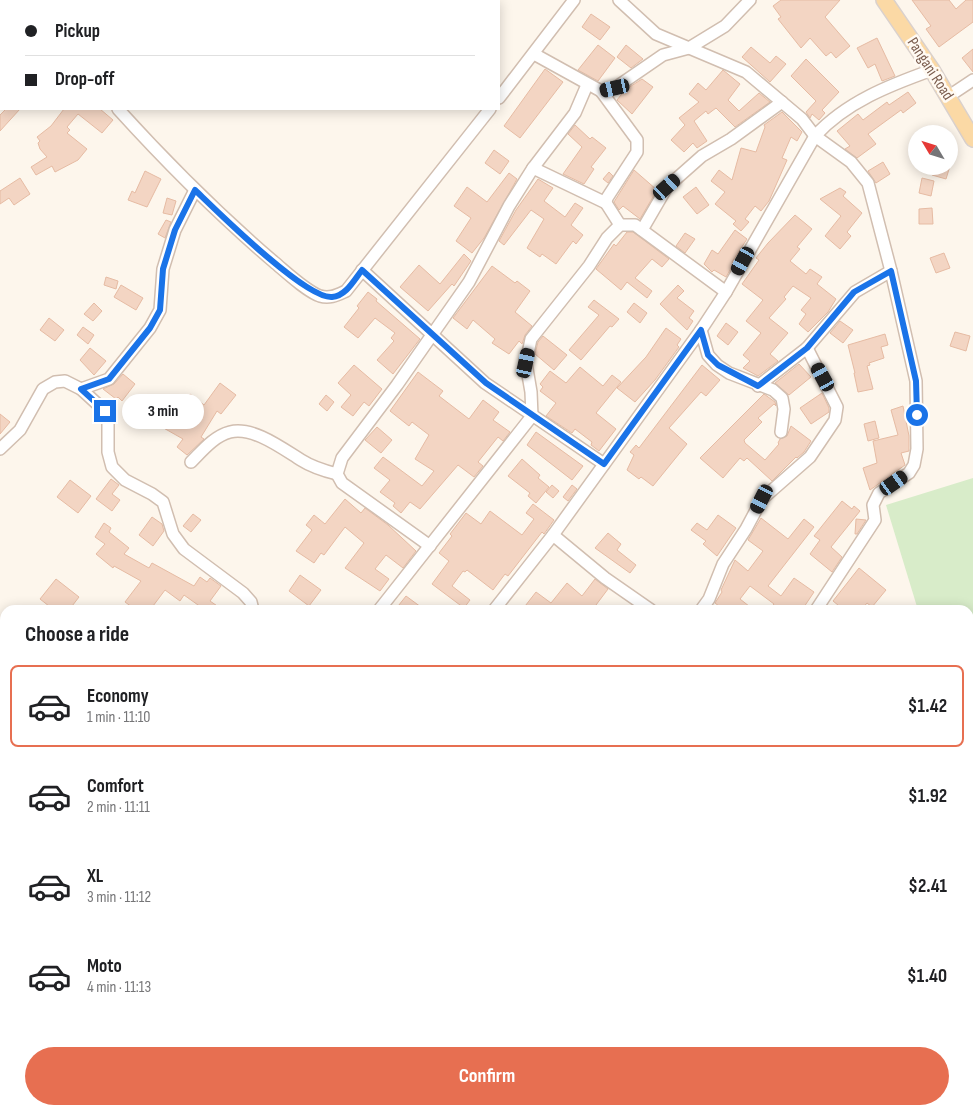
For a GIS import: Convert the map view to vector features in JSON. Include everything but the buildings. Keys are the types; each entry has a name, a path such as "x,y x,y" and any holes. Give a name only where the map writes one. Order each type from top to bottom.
{"main road":[{"name":"Pangani Road","path":"884,0 949,96 973,139"}],"street":[{"path":"500,97 574,0"},
{"path":"619,0 656,34 746,72 802,119 815,136 851,162 868,183 891,271 916,381 917,449 914,465 909,473 879,493 873,505 875,520 819,605"},
{"path":"601,91 615,88 663,54 689,48 726,26 750,0"},
{"path":"534,54 587,85 601,91 637,140 637,152 607,198 606,203"},
{"path":"498,605 553,535 701,330 726,292 815,136 830,119 848,107 932,70"},
{"path":"949,96 973,80"},
{"path":"430,546 342,483 337,474 342,458 397,385 431,333 469,282 509,206 533,168 575,113 587,85"},
{"path":"642,230 667,187 702,156 731,139 782,102"},
{"path":"119,110 195,190 241,234 296,280 319,296 333,297 346,291 489,110"},
{"path":"533,168 606,203 620,224"},
{"path":"81,389 109,379 150,328 160,310 163,269 175,230 195,190"},
{"path":"620,224 636,225 726,292"},
{"path":"383,605 532,416 531,392 526,363 531,339 589,266 607,238 620,224"},
{"path":"362,270 486,383 604,464"},
{"path":"758,386 807,348 854,292 891,271"},
{"path":"701,330 708,355 718,365 758,386 773,390 782,398 784,409 781,432"},
{"path":"705,605 709,599 723,564 746,529 762,499 810,457 835,420 837,407 807,348"},
{"path":"0,449 20,430 43,389 55,382 65,381 81,389 105,411 108,423 108,452 112,467 125,480 163,502 173,534 184,549 243,593 252,605"},
{"path":"191,462 212,442 229,432 237,431 247,432 281,445 301,460 320,470 337,474"},
{"path":"553,535 605,578 644,605"}],"green space":[{"path":"973,478 973,605 916,605 886,505"}],"route":[{"path":"105,411 81,389 109,379 124,363 150,328 160,310 163,269 175,230 195,190 241,234 296,280 319,296 333,297 346,291 362,270 486,383 575,446 604,464 701,330 708,355 718,365 758,386 807,348 854,292 891,271 916,381 917,415"}]}
